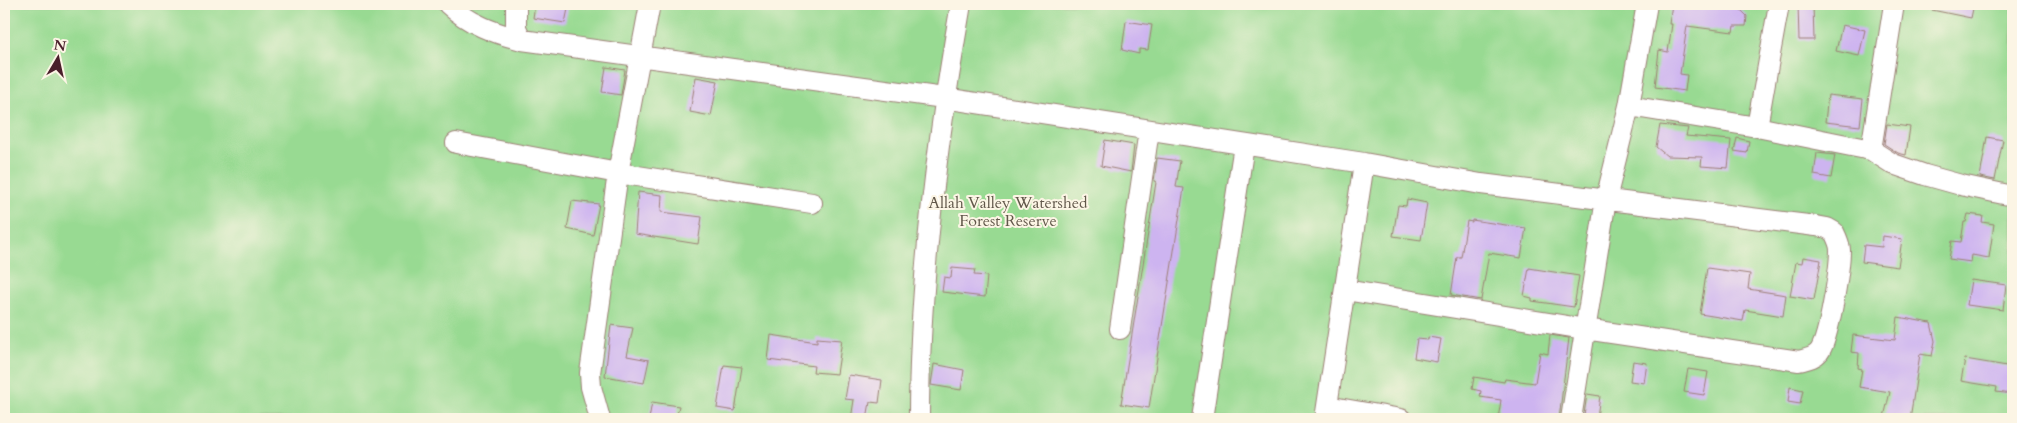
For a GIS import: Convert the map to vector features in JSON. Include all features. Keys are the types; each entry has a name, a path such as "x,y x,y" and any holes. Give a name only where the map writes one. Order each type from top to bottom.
{"street":[{"path":"448,4 466,19 484,29 522,40 944,98 1364,163 1481,184 1827,228 1834,232 1840,250 1833,306 1820,350 1814,357 1799,361 1585,329 1346,290"},
{"path":"516,4 516,28 522,40"},
{"path":"600,419 591,387 590,373 618,173 650,4"},
{"path":"919,419 922,308 944,98 961,4"},
{"path":"1571,419 1606,199 1629,106 1646,4"},
{"path":"1757,127 1779,4"},
{"path":"1872,150 1894,4"},
{"path":"1629,106 1757,127 1872,150 1893,164 1925,175 1961,186 2013,196"},
{"path":"1120,329 1149,130"},
{"path":"456,143 618,173 812,204"},
{"path":"1202,419 1244,144"},
{"path":"1364,163 1326,413 1401,419"}],"green space":[{"name":"Allah Valley Watershed Forest Reserve","path":"4,4 2013,4 2013,419 4,419"}],"building":[{"path":"535,4 569,4 565,23 533,18"},
{"path":"1672,4 1736,5 1747,16 1746,26 1734,26 1733,32 1687,26 1680,74 1687,75 1685,91 1655,87 1659,50 1668,52 1672,24 1669,24"},
{"path":"1798,4 1813,4 1814,40 1799,40"},
{"path":"1933,4 1974,4 1971,18 1932,10"},
{"path":"1126,21 1152,25 1148,50 1139,49 1139,54 1122,50"},
{"path":"1842,25 1865,30 1859,56 1836,51"},
{"path":"606,67 625,70 621,95 602,92"},
{"path":"696,77 718,81 711,116 690,112"},
{"path":"1828,95 1863,99 1860,126 1825,122"},
{"path":"1887,124 1910,127 1906,155 1898,153 1884,144"},
{"path":"1660,125 1688,128 1686,136 1731,140 1728,168 1701,166 1702,157 1667,156 1656,147"},
{"path":"1987,137 2003,140 1995,180 1980,177"},
{"path":"1737,138 1749,141 1747,153 1734,151"},
{"path":"1105,140 1134,145 1131,172 1101,166"},
{"path":"1817,153 1835,155 1831,178 1814,175"},
{"path":"1157,158 1180,161 1176,187 1184,188 1149,408 1121,404 1156,182 1154,181"},
{"path":"638,192 662,195 661,212 702,217 698,244 635,234"},
{"path":"1407,199 1427,203 1421,240 1393,236 1398,205 1406,206"},
{"path":"572,201 599,204 593,235 567,229"},
{"path":"1968,214 1983,216 1982,222 1994,224 1989,258 1972,255 1971,262 1949,259 1952,241 1961,242 1964,222 1966,222"},
{"path":"1472,220 1526,228 1521,258 1489,253 1481,300 1451,295 1457,257 1461,257 1467,221 1472,222"},
{"path":"1883,236 1902,239 1898,267 1862,262 1864,245 1882,247"},
{"path":"1803,257 1821,260 1814,300 1790,296 1796,262 1802,263"},
{"path":"952,268 975,270 974,275 987,276 985,297 942,292 944,277 951,278"},
{"path":"1529,268 1579,276 1574,307 1532,301 1532,298 1524,296"},
{"path":"1707,268 1750,274 1748,289 1786,295 1783,316 1745,310 1743,321 1700,314"},
{"path":"1971,280 2006,285 2003,310 1967,305"},
{"path":"1898,317 1931,323 1935,341 1932,356 1920,354 1910,419 1884,417 1890,392 1859,387 1862,369 1858,368 1859,353 1851,352 1853,335 1895,340"},
{"path":"611,325 633,328 627,356 649,360 644,383 605,376"},
{"path":"771,335 817,342 817,338 842,340 837,374 813,372 814,366 768,360"},
{"path":"1550,335 1569,338 1559,419 1498,419 1501,400 1480,397 1481,391 1472,389 1474,377 1504,382 1505,379 1535,383 1540,352 1548,354"},
{"path":"1428,337 1441,339 1437,362 1414,358 1417,339 1428,340"},
{"path":"1965,359 2013,367 2013,394 1996,392 1997,387 1961,381"},
{"path":"1633,361 1647,363 1644,383 1630,381"},
{"path":"934,364 964,370 961,390 931,385"},
{"path":"724,365 742,367 735,411 717,408"},
{"path":"1688,369 1708,372 1704,395 1684,392"},
{"path":"849,375 882,380 879,403 870,402 867,419 851,419 854,400 845,399"},
{"path":"1790,387 1803,390 1800,404 1788,402"},
{"path":"1587,394 1600,396 1597,417 1584,415"},
{"path":"652,402 679,406 676,419 649,419"}]}
